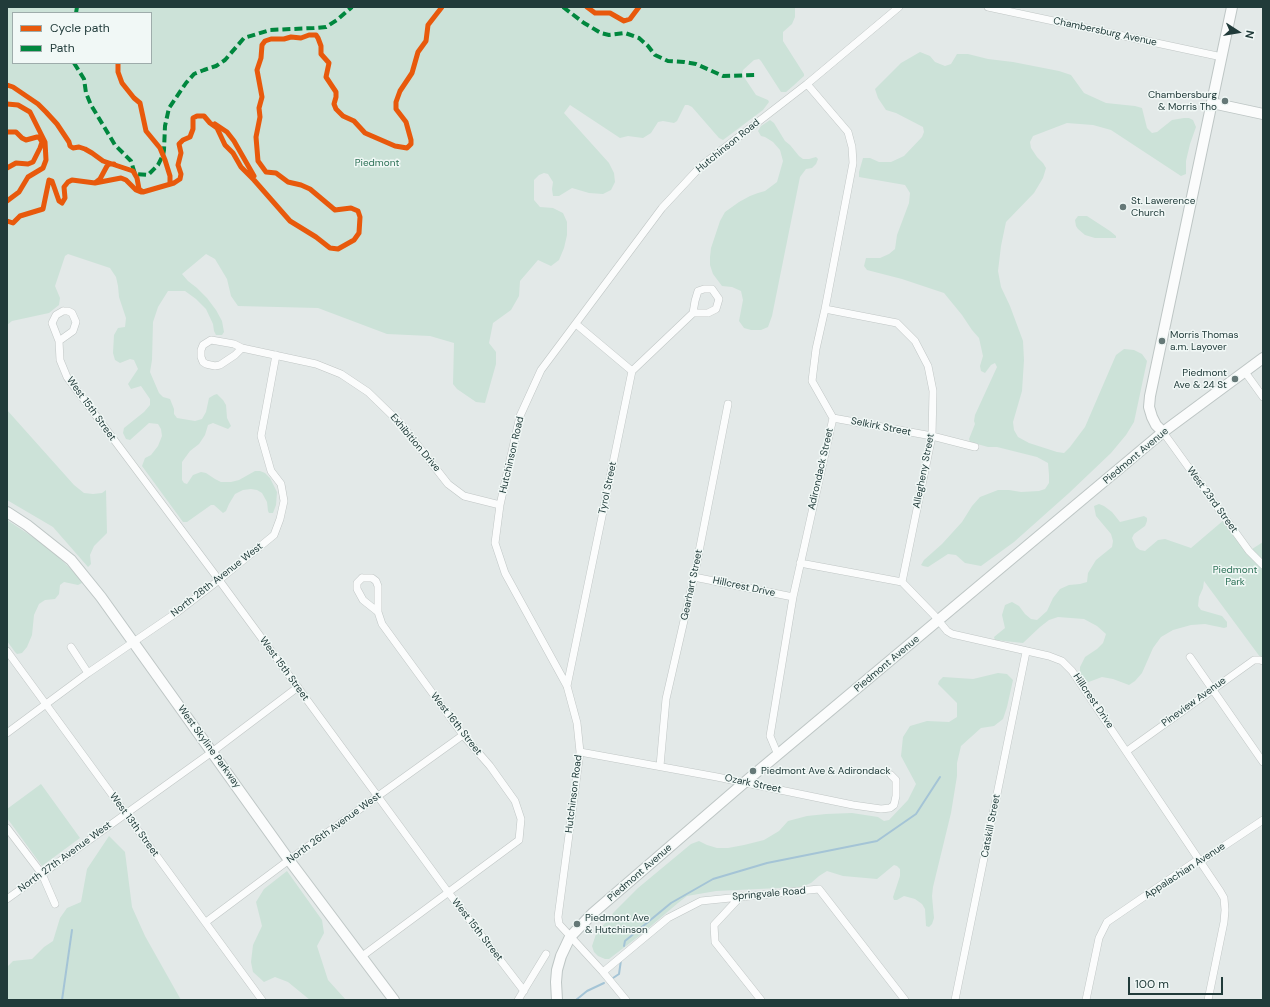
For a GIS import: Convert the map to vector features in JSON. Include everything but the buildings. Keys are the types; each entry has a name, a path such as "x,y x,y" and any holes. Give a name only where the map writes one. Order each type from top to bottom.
{"main road":[{"path":"1163,432 1156,425 1150,412 1150,396 1232,7"},
{"path":"1212,103 1263,114"},
{"name":"Piedmont Avenue","path":"557,1000 557,970 561,956 570,937 593,913 745,782 1163,432 1263,358"},
{"name":"West Skyline Parkway","path":"7,512 27,525 71,560 101,597 289,860 394,1000"}],"street":[{"name":"Hutchinson Road","path":"626,1000 603,972 559,924 558,917 580,752 577,723 567,686 505,573 495,543 500,505 520,416 542,370 662,208 701,166 806,84 899,7"},
{"name":"Chambersburg Avenue","path":"988,7 1222,57"},
{"name":"Adirondack Street","path":"778,755 770,736 793,597 833,418 812,381 816,349 853,163 852,147 848,132 806,84"},
{"name":"Allegheny Street","path":"825,309 897,323 915,341 928,366 933,391 932,436 902,582"},
{"path":"576,324 632,371 693,313"},
{"name":"Exhibition Drive","path":"242,348 235,355 220,365 215,366 206,364 203,362 201,357 203,345 211,340 234,344 242,348 316,364 341,374 368,392 401,424 448,484 464,496 500,505"},
{"name":"West 15th Street","path":"59,341 60,360 67,377 219,580 448,892 524,991"},
{"name":"North 28th Avenue West","path":"7,732 88,673 176,613 274,535 280,519 284,501 281,484 271,471 261,436 276,355"},
{"name":"Tyrol Street","path":"567,686 632,371"},
{"path":"1245,372 1263,397"},
{"name":"Gearhart Street","path":"660,766 666,699 694,577 728,404"},
{"name":"Selkirk Street","path":"833,418 932,436 975,447"},
{"name":"West 23rd Street","path":"1163,432 1249,551 1263,565"},
{"path":"800,563 902,582"},
{"name":"Hillcrest Drive","path":"694,577 793,597"},
{"name":"West 16th Street","path":"378,612 363,600 357,589 357,584 362,578 372,578 376,581 378,586 378,612 382,624 463,735 490,766 515,801 521,819 519,840 448,892"},
{"name":"Hillcrest Drive","path":"902,582 947,631 952,634 1049,656 1062,661 1072,671 1224,898 1224,922 1208,1000"},
{"path":"71,646 88,673"},
{"name":"West 13th Street","path":"7,651 262,1000"},
{"name":"Catskill Street","path":"956,1000 1026,652"},
{"path":"1190,657 1263,762"},
{"name":"Pineview Avenue","path":"1127,751 1254,660 1263,661"},
{"name":"North 27th Avenue West","path":"7,899 212,752 298,687"},
{"name":"North 26th Avenue West","path":"206,922 289,860 463,735"},
{"name":"Ozark Street","path":"580,752 745,782 853,805 881,809 890,808 894,805 896,796 896,780 892,775"},
{"name":"Appalachian Avenue","path":"1086,1000 1099,938 1107,922 1199,859 1203,860 1263,820"},
{"path":"7,828 42,874 56,904"},
{"name":"Springvale Road","path":"603,972 668,918 701,901 819,889 905,1000"},
{"path":"361,957 448,892"},
{"path":"741,896 714,925 715,942 761,1000"},
{"path":"518,1000 546,954"}],"green space":[{"name":"Piedmont","path":"7,7 795,7 795,17 792,24 783,32 783,41 804,76 786,92 781,92 761,61 759,59 754,60 743,70 742,74 756,95 768,100 769,102 763,110 723,140 719,138 692,107 688,105 685,105 677,121 674,123 663,121 658,122 651,133 643,138 628,136 620,138 570,105 564,113 609,163 614,173 615,182 611,190 603,194 589,193 572,188 559,196 553,196 553,182 548,174 544,173 539,175 534,180 534,200 540,207 553,208 563,213 567,222 567,235 559,260 551,266 538,260 520,281 519,296 511,310 493,323 489,343 496,352 496,364 485,403 476,402 457,389 453,384 454,343 430,336 387,334 318,308 238,306 231,296 227,279 215,259 206,254 182,274 207,298 216,310 222,321 224,332 222,335 216,335 206,309 196,299 185,291 168,291 158,307 153,322 152,360 150,372 159,393 163,397 170,399 174,409 174,414 177,418 195,421 202,419 206,412 209,398 217,394 226,405 227,418 231,426 228,429 213,423 208,425 205,435 199,444 190,451 182,462 182,480 187,484 193,475 201,472 206,473 221,482 231,482 239,480 255,471 260,471 265,473 270,478 277,492 276,505 273,513 269,513 267,502 262,493 251,489 243,490 235,494 226,511 223,513 214,505 211,505 187,522 183,522 142,466 145,458 151,455 158,446 162,436 161,429 158,424 149,423 130,440 126,439 123,433 124,428 144,412 150,405 150,399 141,386 131,389 128,384 138,369 134,360 130,359 120,363 115,360 113,353 114,335 118,328 125,327 126,318 119,297 116,277 110,268 68,254 65,256 55,286 60,298 59,305 49,313 12,321 7,325"},
{"path":"920,52 930,56 935,62 945,66 951,64 957,54 968,54 988,59 1013,62 1059,71 1071,75 1084,93 1106,103 1142,108 1147,128 1152,133 1157,132 1172,120 1184,118 1193,120 1196,127 1186,161 1186,174 1181,176 1111,130 1093,125 1067,123 1033,136 1030,142 1031,148 1046,168 1043,178 1034,193 1006,222 998,271 1001,287 1023,341 1024,360 1022,391 1013,422 1014,430 1018,437 1029,443 1064,453 1085,427 1116,355 1124,349 1134,350 1142,354 1147,361 1134,422 1126,435 1111,453 1069,493 1014,542 981,566 965,563 956,555 948,554 928,567 921,565 924,560 942,544 962,522 972,506 980,497 998,490 1021,492 1039,491 1045,489 1049,483 1048,463 1037,457 970,442 969,439 975,424 975,415 997,367 995,363 991,365 985,373 981,371 980,366 983,356 979,338 944,293 902,279 867,270 864,266 866,258 880,258 889,254 895,249 897,235 909,203 910,193 905,185 859,177 863,158 870,158 879,162 891,162 904,156 922,137 924,132 923,127 896,113 886,110 878,98 875,89 901,63"},
{"path":"770,120 774,123 785,141 799,156 803,159 816,157 818,159 812,168 806,169 800,177 772,316 768,327 761,330 751,330 744,328 739,321 743,300 741,291 732,287 722,286 713,274 710,265 710,257 711,248 720,221 725,212 750,196 765,191 777,182 783,161 780,150 773,142 761,136 758,131 761,126"},
{"path":"1078,216 1087,216 1110,231 1116,236 1116,238 1095,238 1085,235 1076,226 1075,220"},
{"path":"7,410 74,485 84,493 102,493 106,490 107,533 94,546 90,555 91,564 88,567 53,527 7,500"},
{"name":"Piedmont Park","path":"1099,504 1112,512 1120,522 1144,516 1147,518 1145,526 1134,534 1132,538 1136,547 1140,550 1145,551 1158,540 1165,539 1191,548 1225,519 1249,551 1263,542 1263,661 1204,581 1198,606 1201,610 1222,616 1227,622 1227,627 1224,628 1205,624 1191,625 1173,630 1161,637 1153,648 1142,673 1129,685 1113,679 1102,677 1086,683 1082,681 1080,676 1080,667 1085,657 1103,643 1106,634 1097,626 1084,619 1058,617 1049,620 1023,643 995,640 994,637 1005,628 1002,615 1005,605 1012,602 1019,606 1031,619 1037,620 1047,611 1053,598 1060,589 1069,585 1087,582 1088,573 1096,560 1112,547 1113,541 1111,534 1096,516 1094,506"},
{"path":"7,520 45,545 70,568 82,583 78,585 64,582 60,585 59,594 55,599 45,600 39,604 34,615 32,635 27,647 22,653 17,654 7,641"},
{"path":"998,673 1007,674 1013,680 1007,707 1003,719 994,726 981,728 961,746 957,763 957,776 951,813 933,887 932,896 934,918 929,927 926,926 925,909 922,904 915,899 904,896 894,900 893,897 900,876 900,869 894,865 877,879 843,876 827,871 811,883 801,887 716,891 687,896 609,959 598,956 594,952 592,946 596,934 614,912 638,888 691,844 699,841 717,848 728,848 744,845 764,840 779,831 788,821 807,816 852,813 878,817 884,821 889,820 908,800 916,784 901,756 903,737 910,726 927,721 949,722 957,717 957,703 938,684 939,681 943,677 973,679"},
{"path":"41,784 80,838 42,866 7,818 7,809"},
{"path":"109,836 125,852 132,907 145,936 181,1000 7,1000 7,967 13,961 32,959 44,947 53,941 60,918 67,908 81,902 87,869"},
{"path":"287,871 322,920 324,933 317,946 328,980 346,1000 310,1000 288,982 275,977 264,982 253,972 251,962 253,945 262,926 256,902 264,889"}],"waterway":[{"path":"624,946 625,941 671,903 713,879 767,863 877,841 916,814 940,777"},
{"path":"62,1000 72,930"},
{"path":"613,978 619,974 621,960"},
{"path":"576,1000 587,991 604,983"}],"marked path":[{"path":"76,12 77,7"},
{"path":"75,64 84,79 86,93 91,105 115,145 131,161 135,174 148,175 158,165 163,155 165,126 169,108 194,74 216,66 225,60 244,38 270,30 326,27 352,7"},
{"path":"563,7 584,23 601,33 609,35 625,33 639,38 655,55 668,61 696,64 723,76 757,75"}],"cycle path":[{"path":"7,85 13,87 38,104 57,124 70,146 73,148 79,147 85,149 103,161 133,171 137,178 139,189 143,192 174,183 180,179 181,174 178,165 181,153 179,144 183,140 190,137 193,129 193,118 197,116 204,116 217,128 225,145 233,153 241,167 290,221 316,237 330,248 338,249 354,240 359,233 360,217 358,211 351,208 335,210 310,189 288,182 276,173 266,172 258,161 256,137 260,117 259,108 262,97 257,70 261,58 262,45 265,41 271,39 284,39 291,37 301,38 309,35 316,35 321,46 321,54 329,63 326,77 336,92 334,104 336,109 343,116 354,121 365,133 395,146 407,148 411,144 411,140 406,122 396,109 396,102 400,91 412,73 418,52 426,41 428,25 442,7"},
{"path":"587,7 595,13 610,13 624,21 630,19 639,7"},
{"path":"118,64 118,72 122,83 140,103 146,131 160,148 170,176 170,184"},
{"path":"7,104 18,105 30,112 45,142 46,160 43,168 28,177 19,192 7,201"},
{"path":"215,124 227,132 234,141 254,176"},
{"path":"7,132 16,132 26,140 39,137 42,142 33,162 28,164 16,163 7,168"},
{"path":"7,221 13,223 20,216 43,209 49,180 52,181 59,201 62,203 65,198 64,187 68,182 72,180 95,183 100,179 107,166 109,164 114,164"},
{"path":"95,183 121,178 126,180 136,190 141,192"}],"place":[{"name":"Chambersburg & Morris Tho","path":"1225,101"},
{"name":"St. Lawerence Church","path":"1123,207"},
{"name":"Morris Thomas a.m. Layover","path":"1162,341"},
{"name":"Piedmont Ave & 24 St","path":"1235,379"},
{"name":"Piedmont Ave & Adirondack","path":"753,771"},
{"name":"Piedmont Ave & Hutchinson","path":"577,924"}]}
